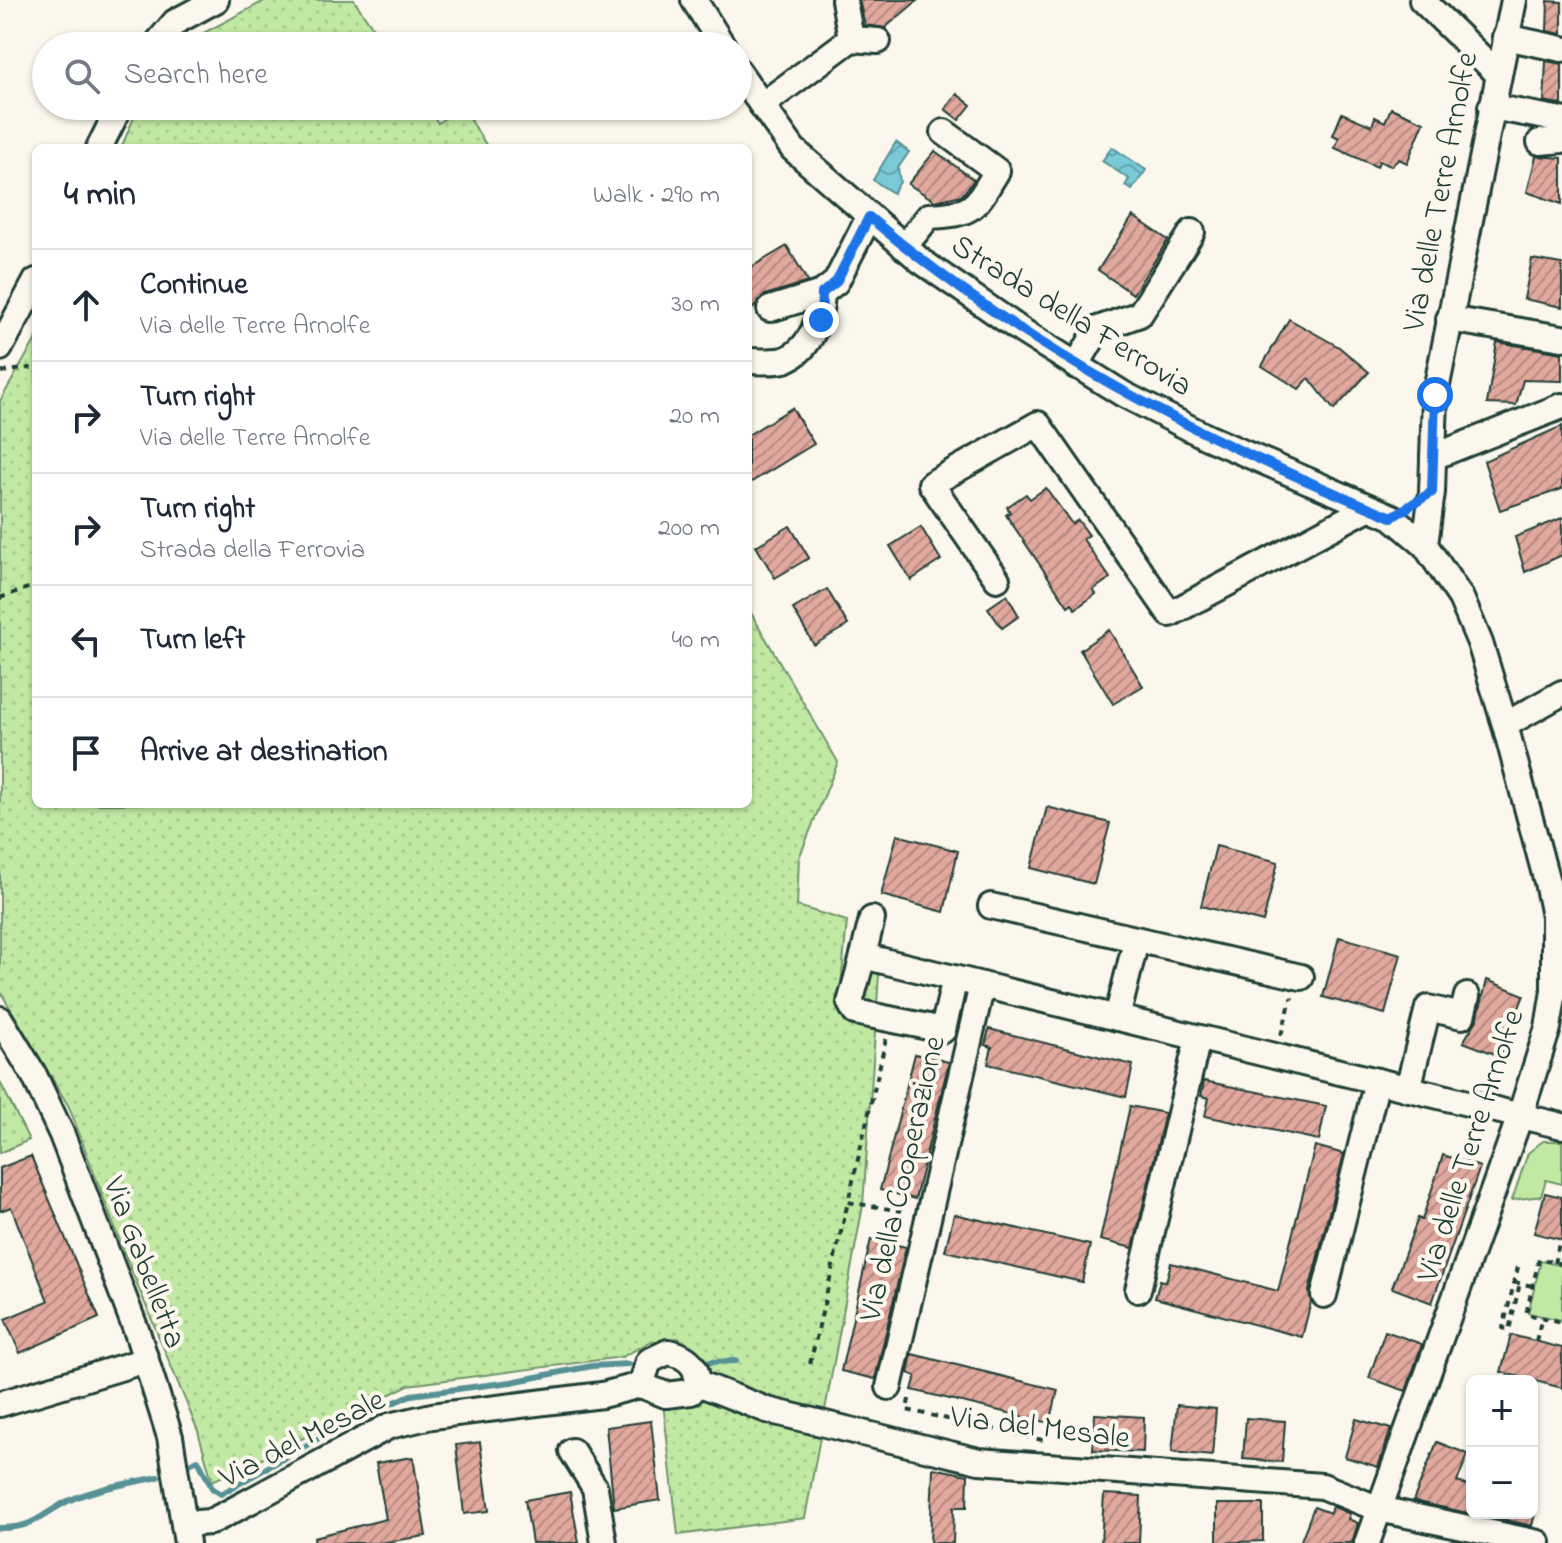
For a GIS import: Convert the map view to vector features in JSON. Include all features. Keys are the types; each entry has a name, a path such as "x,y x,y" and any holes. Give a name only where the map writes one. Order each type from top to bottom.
{"street":[{"path":"167,32 175,22 216,0"},
{"path":"694,0 714,32"},
{"path":"844,0 851,39"},
{"path":"1422,0 1497,73"},
{"name":"Via delle Terre Arnolfe","path":"1367,1543 1520,1116 1558,992 1554,916 1532,817 1505,725 1480,643 1461,598 1425,545 1432,492 1435,395 1514,0"},
{"path":"1505,37 1562,49"},
{"path":"762,105 851,39 878,41"},
{"name":"Strada della Ferrovia","path":"752,91 793,149 904,247 1076,366 1207,437 1392,517 1425,545"},
{"path":"1491,107 1562,120"},
{"path":"101,144 113,120"},
{"path":"904,247 929,216 965,215 976,206 997,171 944,132"},
{"path":"770,309 822,293 836,282 869,217"},
{"path":"1076,366 1098,329 1140,314 1192,232"},
{"path":"0,348 32,288"},
{"path":"752,361 786,360 803,345 821,320 822,293"},
{"path":"1449,319 1562,338"},
{"path":"1433,457 1562,406"},
{"path":"997,579 931,484 1038,424 1170,614 1368,508"},
{"path":"1392,517 1432,492"},
{"path":"1505,725 1562,693"},
{"path":"991,906 1299,977"},
{"name":"Via della Cooperazione","path":"872,919 850,1003 855,1012 943,1030 955,978"},
{"path":"1117,1018 1136,941"},
{"path":"863,956 1562,1126"},
{"name":"Via della Cooperazione","path":"889,1387 982,985"},
{"path":"1408,1089 1428,1008 1462,1016 1467,996"},
{"name":"Via Gabelletta","path":"0,1019 34,1075 62,1135 146,1360 170,1437 186,1534"},
{"path":"1138,1290 1198,1038"},
{"path":"1324,1295 1377,1081"},
{"path":"641,1385 649,1361 668,1352 687,1358 698,1375 698,1383"},
{"path":"0,1404 146,1360"},
{"name":"Via del Mesale","path":"186,1534 389,1426 432,1416 602,1395 641,1385 666,1395 680,1395 691,1392 698,1383 767,1410 979,1461 1322,1486 1379,1509 1523,1541"},
{"path":"572,1451 595,1488 604,1543"}],"path":[{"path":"0,372 32,368"},
{"path":"0,598 32,586"},
{"path":"1275,1056 1299,977"},
{"path":"810,1364 891,1020"},
{"path":"848,1202 929,1215"},
{"path":"1554,1263 1560,1240"},
{"path":"1562,1264 1539,1259 1526,1314 1562,1322"},
{"path":"1517,1282 1503,1328 1509,1330 1517,1282 1518,1267"},
{"path":"1517,1282 1533,1286"},
{"path":"1536,1341 1542,1317"},
{"path":"889,1387 910,1392 907,1410 1047,1441"}],"green space":[{"path":"266,0 354,0 376,32 205,32"},
{"path":"133,120 436,120 438,123 442,120 471,120 486,144 123,144"},
{"path":"32,346 32,808 752,808 752,615 838,762 799,858 797,906 847,921 839,1008 880,960 863,1205 805,1518 678,1535 663,1403 710,1378 699,1353 678,1338 650,1342 622,1357 408,1385 212,1481 198,1431 125,1255 69,1107 0,991 0,401"},
{"path":"0,1082 29,1140 0,1153"},
{"path":"1543,1141 1562,1141 1562,1184 1546,1180 1541,1196 1512,1200 1528,1153"},
{"path":"1541,1261 1562,1266 1562,1320 1528,1313"}],"water":[{"path":"896,142 909,152 898,168 900,182 893,193 873,180"},
{"path":"1112,147 1146,170 1132,190 1125,186 1129,179 1102,161"}],"building":[{"path":"859,0 918,0 885,28 865,25"},
{"path":"1548,1 1562,2 1562,34 1547,31"},
{"path":"1546,61 1562,64 1562,105 1544,101"},
{"path":"957,94 971,105 959,120 945,109"},
{"path":"1391,108 1424,122 1407,163 1399,159 1391,166 1379,161 1377,167 1335,148 1339,138 1333,135 1342,113 1372,126 1375,117 1385,122"},
{"path":"935,151 974,180 962,195 935,201 908,184"},
{"path":"1536,156 1562,158 1562,204 1527,192"},
{"path":"1133,216 1168,240 1133,294 1098,270"},
{"path":"787,246 808,282 765,295 752,310 752,267"},
{"path":"1532,259 1562,264 1562,307 1524,299"},
{"path":"1289,319 1339,347 1369,372 1334,410 1309,378 1299,389 1262,366"},
{"path":"1497,342 1562,353 1562,381 1523,380 1516,405 1487,404"},
{"path":"792,408 814,444 752,482 752,433"},
{"path":"1562,426 1562,489 1500,510 1484,461"},
{"path":"1046,488 1072,524 1078,520 1089,535 1083,539 1110,578 1093,590 1096,594 1075,609 1072,603 1068,606 1006,515 1010,512 1007,507 1026,494 1030,499"},
{"path":"1562,518 1562,555 1525,572 1515,537"},
{"path":"790,526 809,558 775,578 756,546"},
{"path":"921,527 941,560 911,580 890,546"},
{"path":"827,589 848,625 814,645 793,609"},
{"path":"1007,595 1019,616 1002,628 988,608"},
{"path":"1109,630 1143,686 1113,704 1080,650"},
{"path":"1047,807 1110,823 1094,884 1031,868"},
{"path":"897,835 958,851 944,912 881,895"},
{"path":"1216,846 1278,862 1263,922 1201,906"},
{"path":"1339,937 1401,954 1385,1014 1323,997"},
{"path":"1487,980 1524,995 1500,1056 1463,1042 1477,1020"},
{"path":"989,1029 1133,1065 1126,1097 988,1064 992,1047 985,1045"},
{"path":"915,1054 949,1062 915,1199 880,1190"},
{"path":"1204,1081 1326,1106 1319,1140 1205,1116 1209,1098 1201,1096"},
{"path":"1130,1106 1165,1113 1133,1248 1100,1240"},
{"path":"1315,1146 1344,1154 1309,1291 1311,1302 1302,1337 1155,1298 1160,1280 1166,1282 1171,1263 1278,1291"},
{"path":"1443,1155 1480,1167 1432,1303 1392,1288 1418,1218 1422,1220"},
{"path":"31,1156 99,1318 20,1353 5,1319 48,1301 11,1207 0,1211 0,1168"},
{"path":"1545,1193 1562,1197 1562,1240 1534,1233"},
{"path":"954,1214 1090,1245 1082,1282 945,1251"},
{"path":"871,1239 906,1247 875,1379 841,1371"},
{"path":"1385,1331 1422,1344 1406,1391 1369,1378"},
{"path":"1511,1335 1562,1348 1562,1388 1538,1382 1538,1375 1501,1372"},
{"path":"912,1354 1058,1390 1050,1423 912,1390 916,1376 908,1373"},
{"path":"1177,1405 1216,1409 1212,1456 1172,1452"},
{"path":"1095,1414 1144,1417 1143,1452 1093,1450"},
{"path":"1246,1418 1285,1421 1282,1462 1243,1459"},
{"path":"1356,1419 1391,1429 1378,1467 1345,1457"},
{"path":"651,1421 660,1500 614,1508 606,1427"},
{"path":"480,1442 489,1511 464,1514 456,1445"},
{"path":"1437,1442 1466,1453 1457,1482 1466,1484 1466,1513 1413,1501"},
{"path":"413,1457 426,1536 379,1543 315,1543 314,1537 386,1519 376,1463"},
{"path":"933,1468 968,1475 967,1507 954,1507 953,1543 930,1543"},
{"path":"570,1492 579,1543 532,1543 525,1500"},
{"path":"1104,1494 1141,1496 1139,1543 1101,1543"},
{"path":"1217,1504 1263,1504 1263,1541 1217,1543"},
{"path":"1332,1506 1350,1514 1348,1519 1358,1523 1352,1543 1300,1543 1314,1507 1330,1513"},
{"path":"1502,1519 1534,1519 1532,1526"}],"waterway":[{"path":"710,1362 736,1361"},
{"path":"185,1466 198,1460 212,1488 221,1494 342,1425 411,1395 511,1382 592,1366 629,1364"},
{"path":"0,1528 30,1523 68,1501 90,1493 158,1477"}],"route":[{"path":"821,320 822,293 836,282 869,217 921,261 1022,331 1123,394 1207,437 1392,517 1432,492 1435,395"}]}
